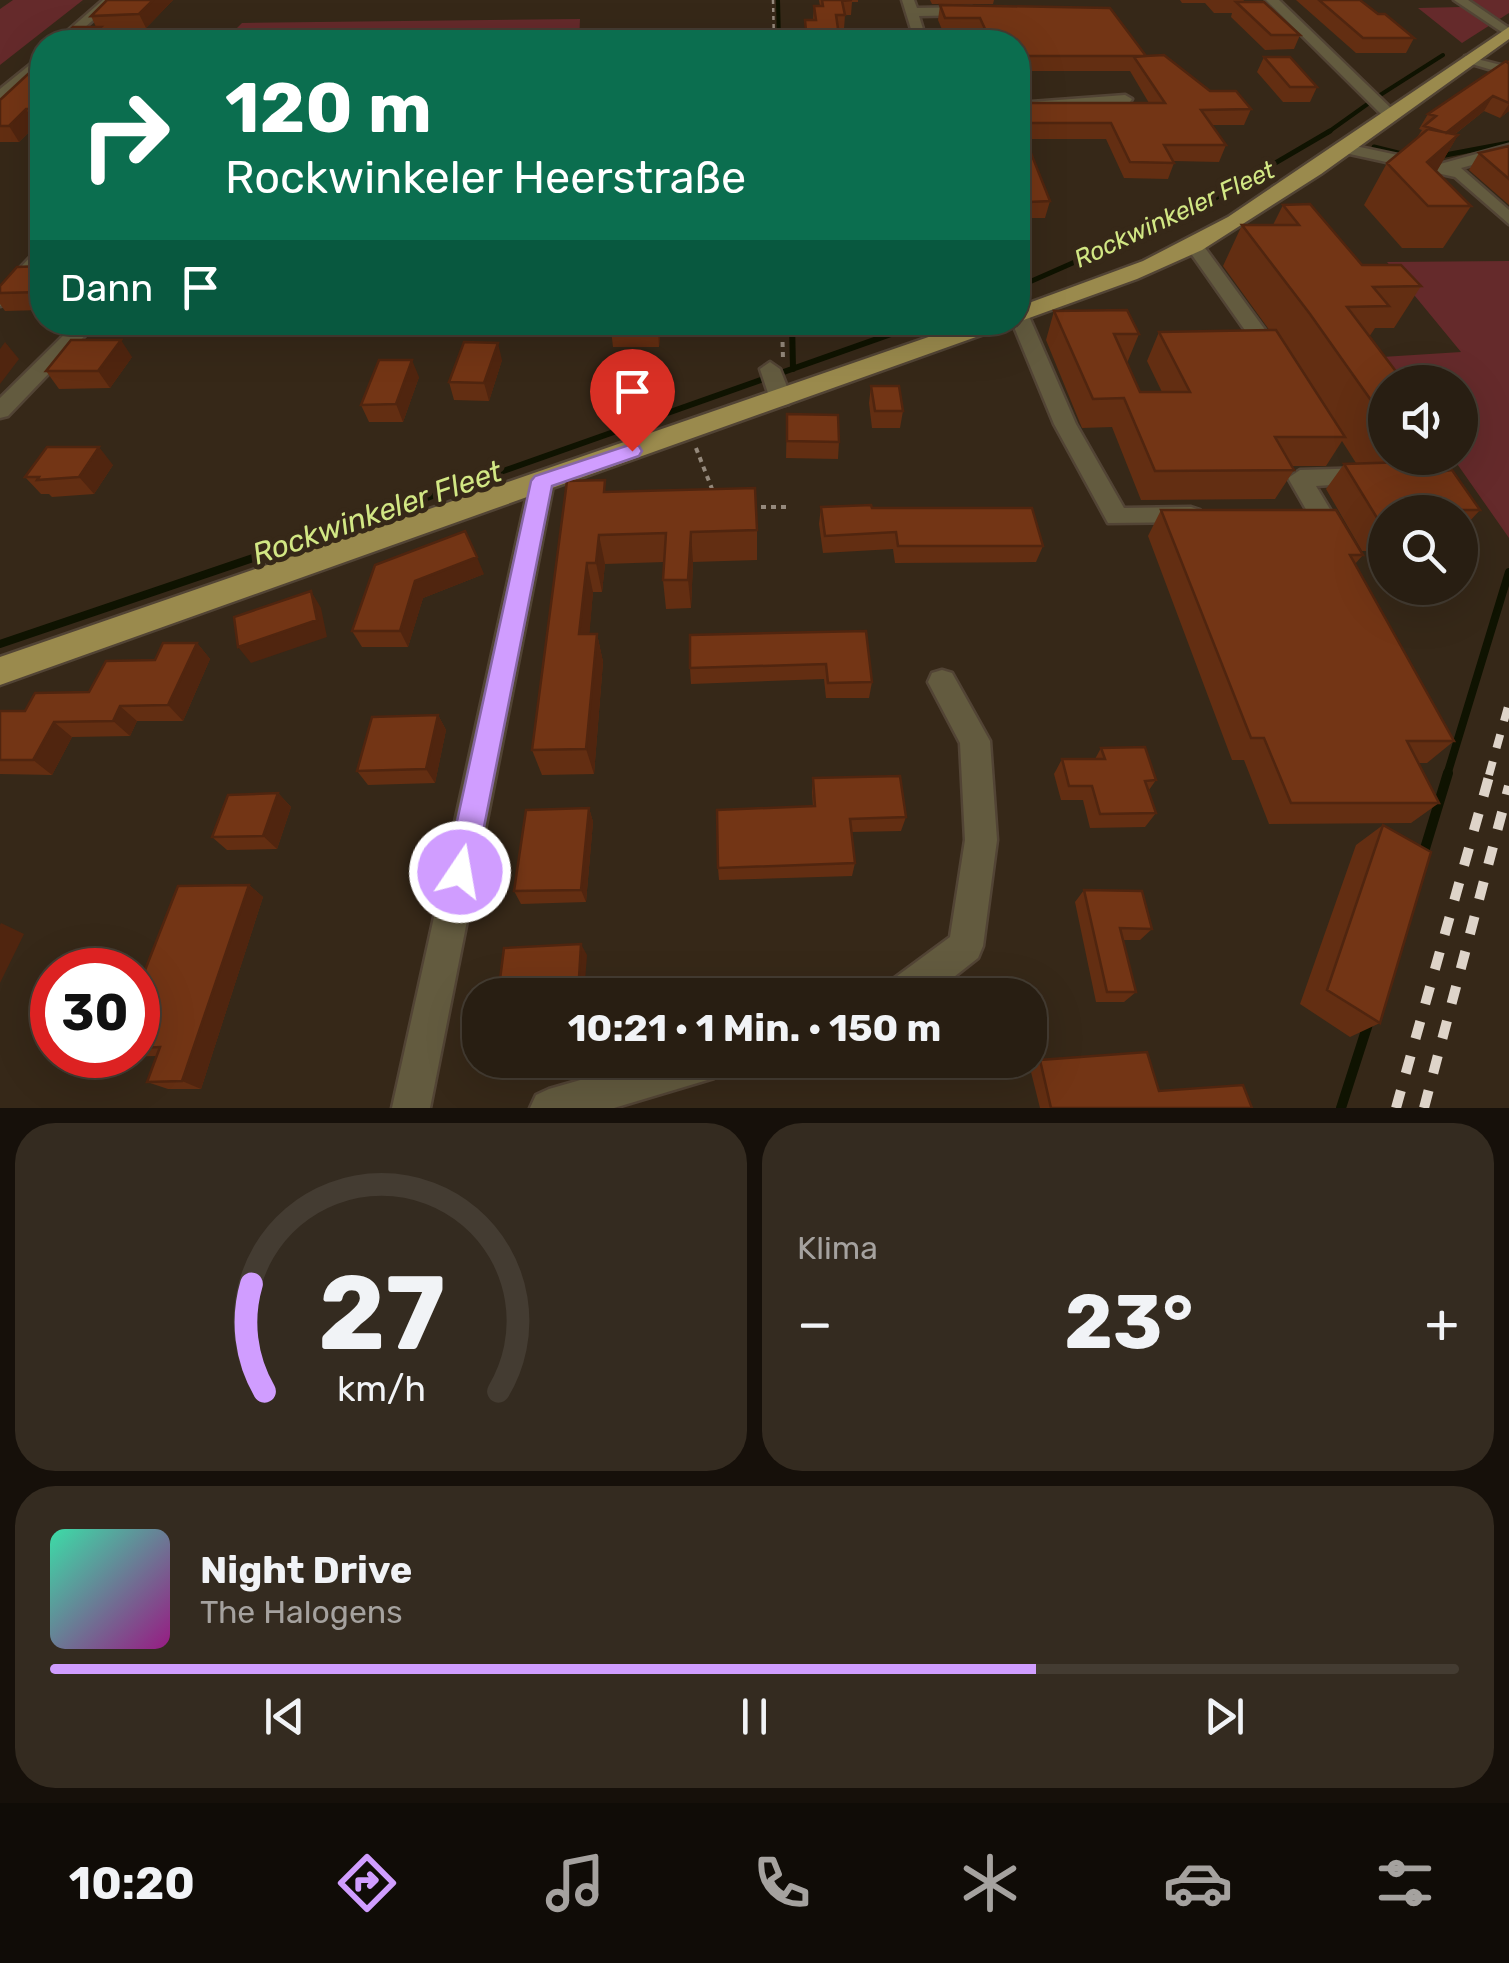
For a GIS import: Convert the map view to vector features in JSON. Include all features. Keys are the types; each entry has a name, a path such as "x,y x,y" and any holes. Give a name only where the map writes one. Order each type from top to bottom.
{"main road":[{"path":"1030,310 1138,270 1194,244 1509,33"},
{"path":"0,672 690,432 777,378 945,335"}],"street":[{"path":"76,30 110,0"},
{"path":"1272,0 1390,115"},
{"path":"1460,0 1509,33"},
{"path":"917,30 910,6 990,11"},
{"path":"1470,59 1509,70"},
{"path":"0,97 30,70"},
{"path":"1030,106 1125,100"},
{"path":"1341,148 1460,173 1509,218"},
{"path":"1436,170 1509,150"},
{"path":"1194,244 1288,378"},
{"path":"0,300 30,268"},
{"path":"0,411 75,335"},
{"path":"1027,335 1066,424 1117,516 1210,515"},
{"path":"1352,565 1312,514 1300,478 1344,468 1387,476"},
{"path":"412,1108 542,481"},
{"path":"924,978 966,946 981,840 975,740 942,682"},
{"path":"549,1108 652,1078"}],"path":[{"path":"773,0 774,30"},
{"path":"777,378 781,335"},
{"path":"690,432 720,508"},
{"path":"737,507 790,506"}],"shaded area":[{"path":"13,0 83,0 45,30 30,30 30,42 0,65 0,9"},
{"path":"1471,0 1509,0 1509,13 1462,43 1418,8 1461,7"},
{"path":"580,19 580,30 235,30 242,23"},
{"path":"1509,261 1509,538 1465,475 1478,475 1478,365 1388,365 1382,357 1461,352 1387,262"}],"building":[{"path":"107,0 153,0 139,14 91,16"},
{"path":"822,0 852,0 842,1 845,15 836,15 838,30 806,30 805,20 816,20 814,6 823,6"},
{"path":"1319,0 1360,0 1414,38 1363,38"},
{"path":"1236,2 1264,2 1300,35 1271,35"},
{"path":"940,5 1110,8 1146,56 1030,56 1030,30 986,30 980,18 945,18"},
{"path":"73,27 101,27 98,30 70,30"},
{"path":"1164,55 1210,91 1236,91 1251,109 1201,110 1226,145 1164,145 1174,163 1130,162 1111,123 1030,123 1030,103 1165,103 1134,57"},
{"path":"1264,57 1290,57 1317,87 1290,87"},
{"path":"1506,61 1509,103 1493,96 1446,133 1424,126 1436,116 1428,114"},
{"path":"30,72 30,109 9,126 0,126 0,100"},
{"path":"1428,129 1458,135 1427,162 1471,206 1428,206 1387,163"},
{"path":"1509,146 1509,179 1479,153"},
{"path":"1030,151 1050,201 1030,202"},
{"path":"1310,204 1362,265 1401,265 1421,286 1373,287 1389,306 1347,307 1391,365 1368,365 1368,396 1242,225 1299,225 1283,205"},
{"path":"30,266 30,292 0,293 0,286 17,267"},
{"path":"1127,310 1139,334 1114,334 1140,392 1190,392 1159,332 1276,330 1345,437 1275,437 1294,470 1155,471 1124,398 1093,399 1054,311"},
{"path":"71,340 121,340 98,371 46,371"},
{"path":"464,342 498,343 484,383 449,382"},
{"path":"379,360 412,360 396,404 361,405"},
{"path":"871,386 899,386 903,411 875,411"},
{"path":"787,414 838,415 839,442 787,441"},
{"path":"47,447 99,447 79,477 25,477"},
{"path":"1368,463 1368,475 1456,475 1470,495 1368,495 1368,503 1344,464"},
{"path":"605,480 604,492 755,488 757,530 691,532 688,580 663,580 666,533 599,535 596,563 587,563 579,634 597,634 586,749 532,750 567,481"},
{"path":"821,507 1032,508 1043,546 898,546 896,532 825,536"},
{"path":"1161,510 1336,510 1363,555 1350,555 1368,587 1368,605 1378,605 1454,741 1407,741 1439,803 1291,803 1264,738 1251,738"},
{"path":"465,531 477,557 415,581 400,631 352,631 375,565"},
{"path":"311,591 317,620 238,647 234,617"},
{"path":"866,631 872,682 828,683 826,664 690,668 690,635"},
{"path":"163,643 197,643 168,705 120,706 113,721 54,722 33,760 0,760 0,711 25,711 35,693 89,692 106,661 155,660"},
{"path":"438,715 426,769 357,771 372,717"},
{"path":"1145,747 1156,780 1145,781 1156,813 1100,814 1092,786 1069,786 1062,759 1105,759 1101,748"},
{"path":"900,776 906,817 850,819 855,863 718,868 717,810 815,806 813,778"},
{"path":"278,793 263,836 212,837 228,795"},
{"path":"589,808 581,890 514,891 526,810"},
{"path":"1383,825 1431,852 1380,1023 1327,990"},
{"path":"249,885 182,1081 147,1082 148,1078 160,1078 160,948 154,948 178,886"},
{"path":"1084,890 1142,891 1152,929 1120,928 1136,992 1107,992"},
{"path":"581,944 579,978 500,978 504,948"},
{"path":"1147,1052 1159,1091 1243,1085 1252,1108 1051,1108 1044,1078 1047,1059"}],"waterway":[{"path":"778,0 779,30"},
{"path":"1377,97 1443,55"},
{"path":"1329,132 1369,103"},
{"name":"Rockwinkeler Fleet","path":"1030,282 1200,207 1329,132"},
{"name":"Rockwinkeler Fleet","path":"1440,156 1509,143"},
{"name":"Rockwinkeler Fleet","path":"1374,147 1406,155"},
{"path":"792,335 793,369"},
{"name":"Rockwinkeler Fleet","path":"793,369 888,335"},
{"name":"Rockwinkeler Fleet","path":"393,510 793,369"},
{"name":"Rockwinkeler Fleet","path":"0,644 400,508"},
{"path":"1447,775 1509,572"},
{"path":"1423,855 1448,773"},
{"path":"1341,1108 1369,1021"}],"railway":[{"path":"1489,775 1509,703"},
{"path":"1396,1108 1490,773"},
{"path":"1424,1108 1509,786"}],"route":[{"path":"460,872 542,481 632,451"}]}
